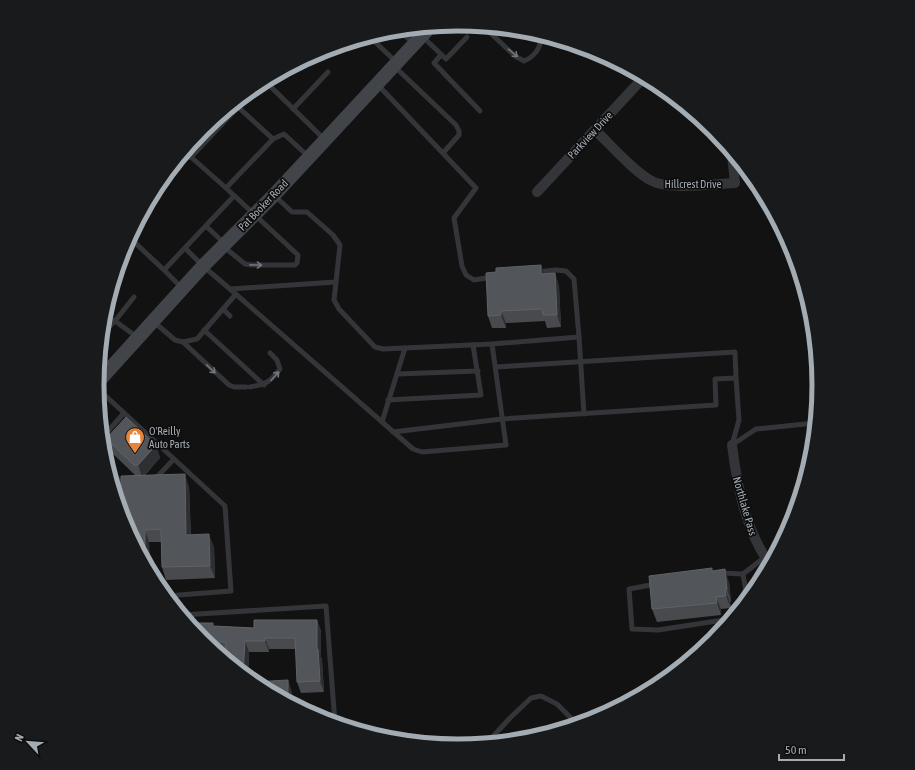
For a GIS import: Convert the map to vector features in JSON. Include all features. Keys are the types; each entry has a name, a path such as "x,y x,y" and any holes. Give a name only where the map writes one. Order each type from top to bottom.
{"main road":[{"name":"Pat Booker Road","path":"104,365 138,338 183,288 309,157 422,35"}],"street":[{"name":"Parkview Drive","path":"537,192 640,82"},
{"name":"Hillcrest Drive","path":"595,130 640,173 653,182 667,186 735,183 733,163"},
{"name":"Northlake Pass","path":"732,445 735,471 747,517 754,538 766,558"}],"lane":[{"path":"490,33 515,56 524,61 530,58 540,47 541,41"},
{"path":"422,35 446,59 467,36"},
{"path":"374,41 456,125 459,135 443,153"},
{"path":"441,55 434,64 480,111"},
{"path":"294,109 328,72"},
{"path":"377,83 476,188 454,218 462,266 466,275 474,280 496,277"},
{"path":"270,85 325,139"},
{"path":"238,107 273,139"},
{"path":"187,157 191,157 237,109"},
{"path":"226,188 273,139 284,134 309,157"},
{"path":"191,157 298,255 297,262 295,264 245,264 206,226"},
{"path":"274,194 292,212 307,212 333,235 340,246 334,300 339,309 375,347 383,349 473,345 579,337"},
{"path":"164,270 234,196"},
{"path":"134,242 183,288"},
{"path":"185,248 413,450 422,452 506,445 492,344"},
{"path":"534,273 556,270 566,271 574,279 584,414"},
{"path":"230,289 336,282"},
{"path":"153,321 175,340 183,342 197,339 236,294"},
{"path":"108,328 134,297"},
{"path":"222,309 230,316"},
{"path":"110,319 115,321 138,338"},
{"path":"204,330 264,385"},
{"path":"183,342 229,385 234,387 264,385 272,380 280,369 277,360 270,353"},
{"path":"388,400 481,395 473,345"},
{"path":"382,422 405,348"},
{"path":"496,367 735,352 739,420 732,445"},
{"path":"397,374 478,371"},
{"path":"393,432 502,419 716,405 715,379 736,378"},
{"path":"104,394 225,506 230,592 173,596"},
{"path":"107,432 124,413"},
{"path":"732,445 756,429 809,424"},
{"path":"147,481 154,480 174,459"},
{"path":"116,478 122,483 134,482"},
{"path":"714,572 743,574 764,562"},
{"path":"743,574 746,590"},
{"path":"660,583 629,589 632,629 658,630 722,620"},
{"path":"188,615 326,606 335,717"},
{"path":"493,737 531,698 541,696 556,704 572,720"}],"building":[{"path":"541,265 541,274 555,273 557,315 543,315 542,309 501,311 501,315 488,316 486,273 496,272 496,268"},
{"path":"126,417 156,445 138,465 134,465 108,441 108,437"},
{"path":"185,474 186,535 209,534 210,566 162,567 161,529 145,530 145,551 122,499 121,476"},
{"path":"712,568 712,571 725,569 727,589 725,589 726,596 716,597 717,603 652,609 649,576"},
{"path":"254,620 317,620 317,649 320,681 297,682 295,638 265,638 265,641 245,641 243,667 225,652 226,642 214,642 196,623 213,623 213,626 254,628"},
{"path":"288,680 288,696 280,692 264,681"}],"place":[{"name":"O'Reilly Auto Parts","path":"135,454"}]}
